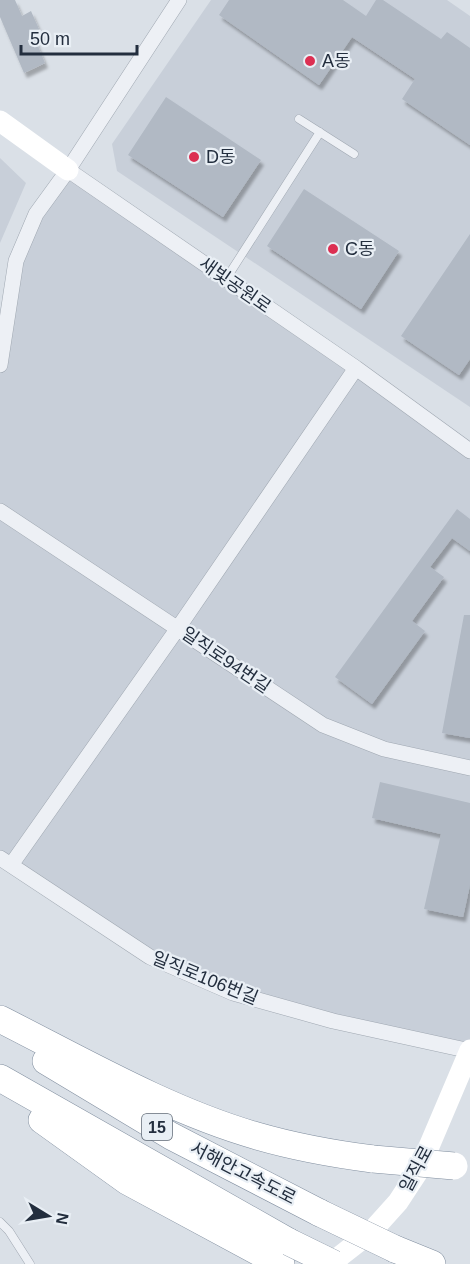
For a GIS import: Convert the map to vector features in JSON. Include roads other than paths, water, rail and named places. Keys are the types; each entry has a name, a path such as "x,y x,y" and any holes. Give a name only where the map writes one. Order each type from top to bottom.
{"highway":[{"path":"0,1019 135,1088 255,1136 324,1153 462,1166"},
{"name":"서해안고속도로","path":"0,1031 171,1136 320,1213 432,1264"},
{"name":"서해안고속도로","path":"0,1078 281,1255 332,1264"},
{"path":"0,1089 127,1181 281,1255"}],"main road":[{"name":"새빛공원로","path":"0,121 68,170"},
{"name":"일직로","path":"332,1264 371,1232 398,1202 419,1170 470,1051"}],"street":[{"path":"0,365 16,261 36,214 68,170 179,0"},
{"name":"새빛공원로","path":"68,170 356,368 470,451"},
{"path":"6,862 178,628 356,368"},
{"name":"일직로94번길","path":"0,511 322,725 384,749 470,768"},
{"name":"일직로106번길","path":"6,862 150,957 233,993 333,1021 470,1051"}],"lane":[{"path":"299,119 354,154"},
{"path":"226,279 320,132"},
{"path":"0,1222 9,1231 30,1264"}],"place":[{"name":"A동","path":"310,61"},
{"name":"D동","path":"194,157"},
{"name":"C동","path":"333,249"}]}
